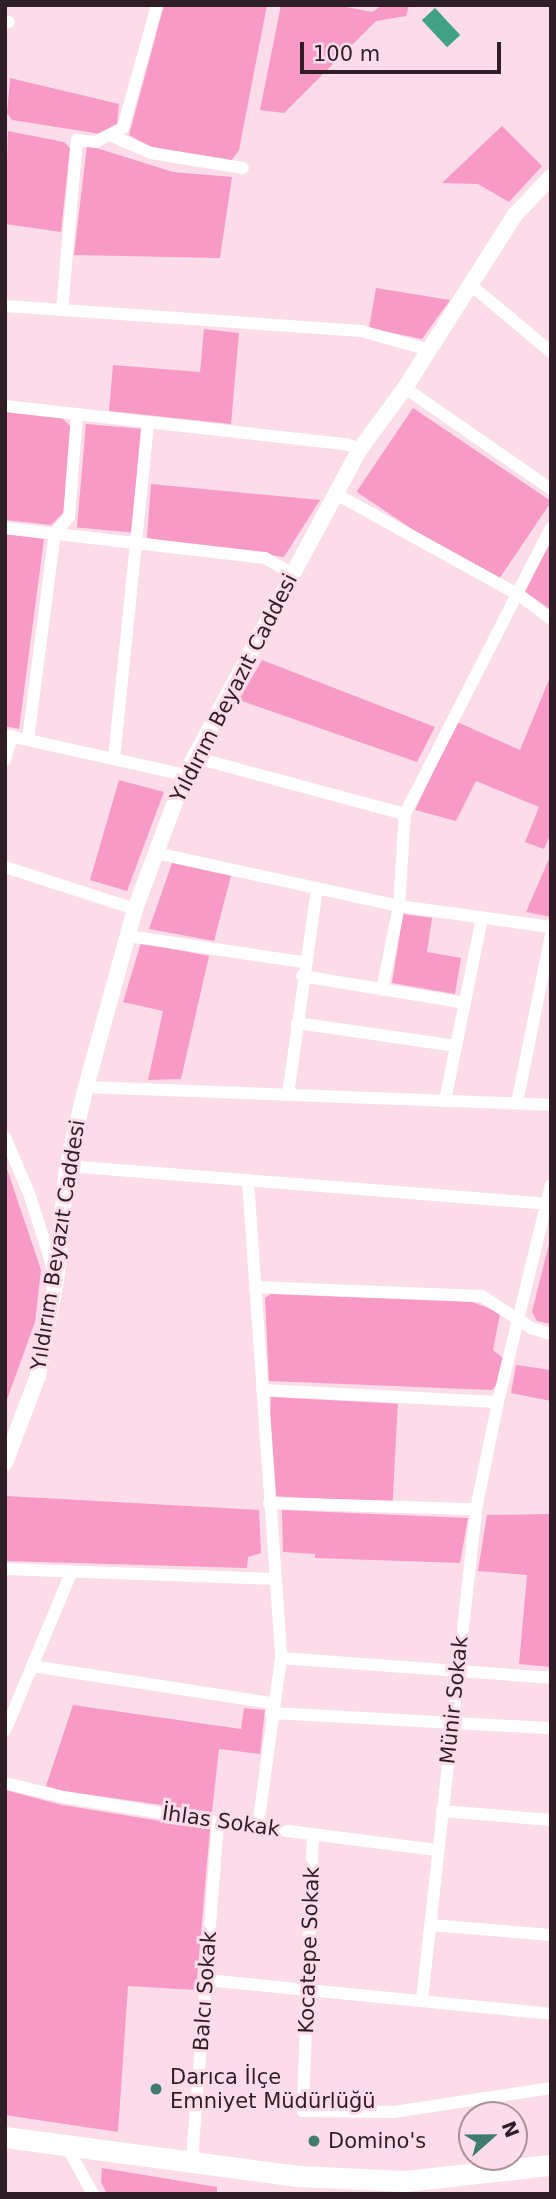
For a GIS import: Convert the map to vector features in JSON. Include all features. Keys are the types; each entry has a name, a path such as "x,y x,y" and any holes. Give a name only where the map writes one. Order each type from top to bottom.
{"main road":[{"path":"5,2137 402,2188 551,2165"}],"street":[{"path":"62,310 77,140 95,142 112,136 123,128 157,5"},
{"path":"112,136 151,153 243,168"},
{"name":"Yıldırım Beyazıt Caddesi","path":"5,1463 38,1375 57,1281 67,1166 86,1087 135,909 185,775 359,449 405,388 514,216 550,180"},
{"path":"472,286 551,352"},
{"path":"5,306 362,331 430,350"},
{"path":"405,388 551,489"},
{"path":"5,407 346,444 359,449"},
{"path":"28,740 55,533 69,517 77,415"},
{"path":"114,758 139,543 148,423"},
{"path":"335,494 515,593 551,619"},
{"path":"5,528 265,558 291,573"},
{"path":"382,989 399,906 405,814 515,593 551,528"},
{"path":"5,760 9,736 185,775"},
{"path":"197,753 208,761 405,814"},
{"path":"156,853 399,906 551,927"},
{"path":"5,867 135,909"},
{"path":"288,1095 303,962 317,888"},
{"path":"445,1101 482,918"},
{"path":"517,1103 551,935"},
{"path":"128,936 303,962"},
{"path":"302,976 465,1003"},
{"path":"297,1023 456,1046"},
{"path":"86,1087 551,1105"},
{"path":"5,1137 30,1196 57,1281"},
{"path":"67,1166 547,1204"},
{"path":"248,1181 281,1658 271,1708 258,1827"},
{"name":"Münir Sokak","path":"422,2000 477,1509 498,1402 522,1319 551,1185"},
{"path":"255,1287 482,1296 522,1319 531,1328 551,1334"},
{"path":"262,1390 498,1402"},
{"path":"269,1503 477,1509"},
{"path":"5,1569 275,1579"},
{"path":"5,1731 72,1571"},
{"path":"281,1658 551,1678"},
{"path":"32,1666 271,1708 551,1728"},
{"name":"İhlas Sokak","path":"5,1783 63,1797 218,1822 438,1850"},
{"path":"442,1811 551,1820"},
{"name":"Balcı Sokak","path":"192,2160 218,1822"},
{"name":"Kocatepe Sokak","path":"313,1834 303,2111 394,2112 551,2088"},
{"path":"430,1925 551,1935"},
{"path":"206,1980 551,2014"},
{"path":"66,2145 93,2194"}],"shaded area":[{"path":"164,5 267,5 239,150 231,161 151,147 129,135"},
{"path":"281,5 337,5 372,12 383,5 409,5 406,16 376,21 284,113 260,110"},
{"path":"435,8 460,35 447,47 422,20"},
{"path":"10,78 119,104 117,125 101,134 12,120 7,113"},
{"path":"502,126 542,166 509,202 478,184 442,183"},
{"path":"8,131 64,142 70,148 61,232 5,224"},
{"path":"87,145 173,172 232,177 220,258 74,255"},
{"path":"376,288 450,300 422,339 369,328"},
{"path":"204,329 239,333 231,424 109,411 113,365 200,372"},
{"path":"413,408 551,501 495,585 357,492"},
{"path":"5,411 62,418 72,428 64,512 51,525 5,520"},
{"path":"86,424 141,429 132,532 77,528"},
{"path":"151,484 320,500 284,557 147,538"},
{"path":"5,534 44,539 19,729 5,726"},
{"path":"551,542 551,610 523,590"},
{"path":"262,660 435,727 417,762 239,700"},
{"path":"551,675 551,833 544,849 525,842 539,807 476,781 456,821 415,810 457,722 520,750"},
{"path":"119,780 164,792 127,891 90,880"},
{"path":"551,854 551,917 526,912"},
{"path":"172,863 231,876 214,941 149,929"},
{"path":"403,914 432,918 427,952 461,958 455,994 392,983"},
{"path":"141,943 209,956 181,1079 148,1080 163,1011 123,1002"},
{"path":"5,1163 41,1270 35,1322 5,1405"},
{"path":"551,1236 551,1324 537,1321 532,1312"},
{"path":"271,1294 472,1302 486,1307 500,1314 493,1350 503,1358 497,1384 492,1390 269,1381 265,1298"},
{"path":"516,1365 551,1370 551,1401 511,1393"},
{"path":"271,1397 398,1404 393,1503 266,1496"},
{"path":"6,1496 259,1510 261,1553 248,1557 247,1568 5,1561"},
{"path":"282,1510 468,1518 460,1563 315,1558 315,1554 283,1552"},
{"path":"551,1514 551,1667 519,1664 527,1575 478,1571 487,1515"},
{"path":"73,1705 241,1729 244,1708 265,1710 260,1754 219,1749 212,1812 63,1791 46,1786"},
{"path":"5,1790 62,1805 210,1829 196,1990 128,1986 118,2132 5,2115"},
{"path":"102,2168 217,2187 217,2194 107,2194 101,2182"}],"place":[{"name":"Darıca İlçe Emniyet Müdürlüğü","path":"156,2089"},
{"name":"Domino's","path":"314,2141"}]}
